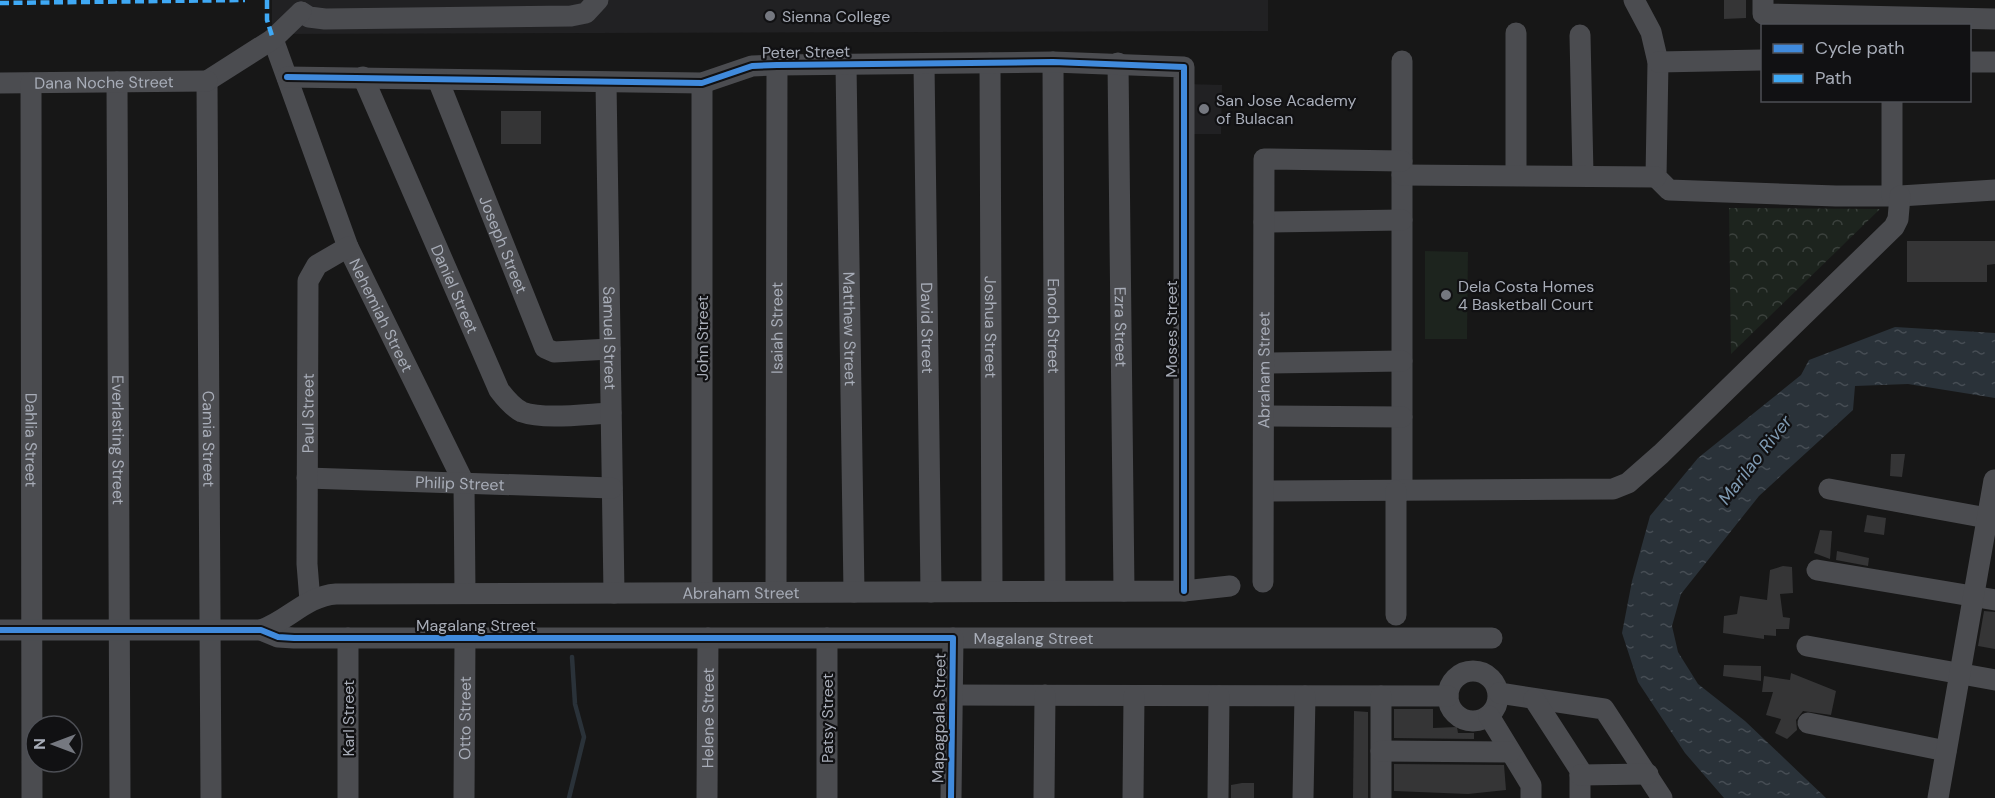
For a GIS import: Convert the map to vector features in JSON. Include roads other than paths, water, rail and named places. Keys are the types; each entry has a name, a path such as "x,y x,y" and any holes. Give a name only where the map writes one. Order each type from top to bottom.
{"street":[{"path":"207,81 273,39 300,6 309,17 325,19 571,16 586,13 598,0"},
{"path":"1634,0 1651,32 1658,62 1656,177 1662,185 1678,193 1896,196 1995,190"},
{"path":"1764,0 1763,14 1882,8 1995,19"},
{"path":"1516,33 1516,175"},
{"path":"1580,35 1582,175"},
{"name":"Nehemiah Street","path":"273,39 348,247 464,483 465,593"},
{"path":"1658,62 1761,60"},
{"path":"1396,615 1402,417 1402,61"},
{"name":"Peter Street","path":"287,77 702,83 752,66 777,65 1053,62 1184,67"},
{"name":"Enoch Street","path":"1053,62 1055,591"},
{"path":"1971,62 1995,62"},
{"name":"Joshua Street","path":"990,63 992,591"},
{"name":"Ezra Street","path":"1118,63 1124,591"},
{"name":"David Street","path":"924,64 931,592"},
{"name":"Isaiah Street","path":"776,592 777,65"},
{"name":"Matthew Street","path":"846,65 854,592"},
{"name":"Moses Street","path":"1184,67 1184,591"},
{"name":"Daniel Street","path":"363,77 499,390 509,403 523,412 539,415 611,413"},
{"name":"Joseph Street","path":"438,80 545,348 554,352 610,349"},
{"name":"Dana Noche Street","path":"0,83 207,81"},
{"name":"Camia Street","path":"207,81 211,798"},
{"name":"Everlasting Street","path":"117,82 120,798"},
{"name":"Dahlia Street","path":"31,83 32,798"},
{"name":"Samuel Street","path":"606,83 614,593"},
{"name":"John Street","path":"702,83 702,592"},
{"path":"1264,491 1602,489 1621,487 1628,483 1894,227 1898,219 1892,102"},
{"name":"Abraham Street","path":"1263,582 1264,159 1402,168"},
{"path":"1402,168 1516,175 1656,177"},
{"path":"1264,222 1402,220"},
{"name":"Paul Street","path":"310,601 307,564 308,281 316,265 348,247"},
{"path":"1264,363 1402,361"},
{"path":"1264,416 1402,417"},
{"name":"Philip Street","path":"307,478 612,488"},
{"path":"1938,798 1994,480"},
{"path":"1829,489 1987,518"},
{"path":"1817,570 1995,600"},
{"name":"Abraham Street","path":"261,630 280,622 310,601 336,594 1184,591 1230,586"},
{"name":"Magalang Street","path":"0,630 261,630 286,638 1492,638"},
{"name":"Karl Street","path":"348,638 348,798"},
{"name":"Otto Street","path":"465,638 465,798"},
{"name":"Helene Street","path":"708,638 708,798"},
{"name":"Patsy Street","path":"827,638 827,798"},
{"name":"Mapagpala Street","path":"951,798 953,638"},
{"path":"1807,646 1995,680"},
{"path":"1472,670 1486,674 1493,679 1499,693 1495,710 1489,717 1476,722 1462,719 1452,710 1448,696 1449,689 1458,676 1472,670"},
{"path":"1499,693 1604,709 1662,798"},
{"path":"953,695 1448,696"},
{"path":"1044,798 1045,695"},
{"path":"1133,798 1134,696"},
{"path":"1218,798 1219,696"},
{"path":"1303,798 1305,696"},
{"path":"1381,696 1381,798"},
{"path":"1534,699 1580,770 1580,798"},
{"path":"1489,717 1531,785 1531,798"},
{"path":"1808,723 1946,751"},
{"path":"1381,751 1510,752"},
{"path":"1580,775 1648,774"}],"water":[{"name":"Marilao River","path":"1895,327 1995,333 1995,398 1908,384 1855,386 1853,410 1759,496 1681,594 1672,626 1678,652 1698,684 1745,721 1826,798 1724,798 1685,753 1638,682 1622,633 1632,581 1650,516 1698,458 1801,375 1809,360"}],"waterway":[{"path":"569,798 584,737 575,704 572,657"}],"place":[{"name":"Sienna College","path":"770,16"},
{"name":"San Jose Academy of Bulacan","path":"1204,109"},
{"name":"Dela Costa Homes 4 Basketball Court","path":"1446,295"}]}
